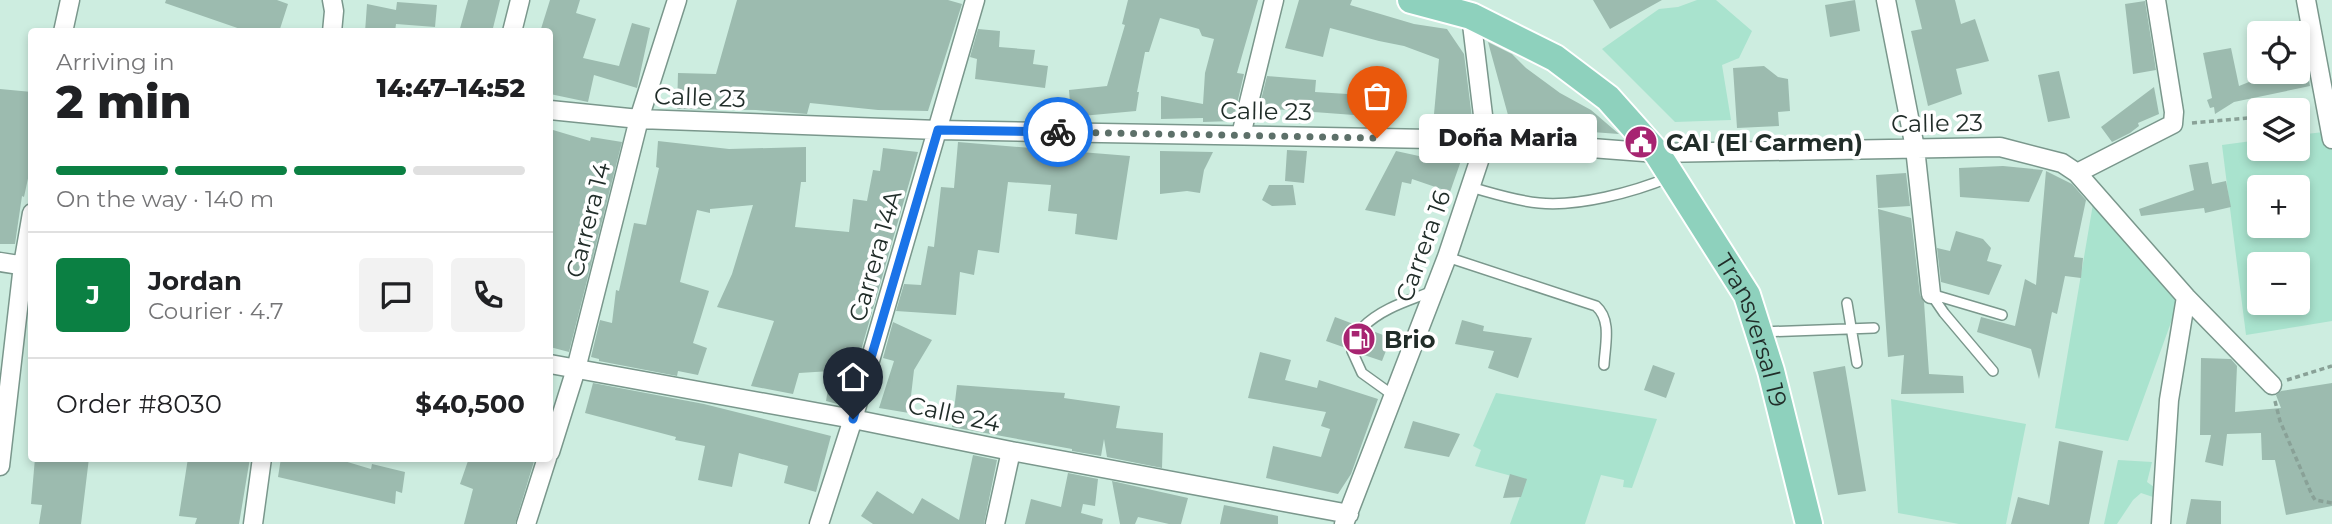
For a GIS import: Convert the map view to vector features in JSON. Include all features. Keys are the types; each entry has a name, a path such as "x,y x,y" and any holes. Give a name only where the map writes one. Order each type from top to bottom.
{"main road":[{"name":"Transversal 19","path":"1411,0 1471,16 1555,58 1608,98 1657,153 1747,295 1760,332 1809,524"}],"street":[{"path":"64,28 70,0"},
{"path":"332,0 332,28"},
{"path":"513,28 520,0"},
{"name":"Carrera 14","path":"553,442 576,369 639,119 677,0"},
{"name":"Carrera 14A","path":"819,524 853,419 975,0"},
{"path":"1241,135 1274,0"},
{"path":"1885,0 1915,148 1931,294"},
{"path":"2156,0 2174,124 2077,173 2186,297 2272,385"},
{"path":"2306,0 2328,102 2332,139"},
{"name":"Carrera 16","path":"1347,519 1447,257 1486,141 1471,16"},
{"name":"Calle 23","path":"553,110 639,119 938,130 1486,141 1657,153 2000,147 2062,163 2077,173"},
{"path":"0,262 27,266 0,466"},
{"path":"2161,524 2169,400 2186,297"},
{"name":"Calle 24","path":"553,365 853,419 1347,519"},
{"path":"995,524 1011,451"},
{"path":"253,524 261,462"},
{"path":"526,524 546,462"}],"lane":[{"path":"1470,187 1537,203 1559,204 1646,187 1672,177"},
{"path":"1447,257 1596,306 1604,313 1606,326 1604,365"},
{"path":"1363,327 1391,307 1434,290"},
{"path":"1931,294 2002,314"},
{"path":"1931,294 1993,371"},
{"path":"1847,303 1857,363"},
{"path":"1760,332 1874,328"},
{"path":"1352,351 1362,373 1394,397"}],"path":[{"path":"2174,124 2247,118"},
{"path":"2332,366 2272,385 2280,421 2312,495 2315,500 2332,503"}],"green space":[{"path":"1697,0 1716,0 1752,31 1739,58 1722,65 1731,120 1675,122 1602,49 1659,9 1678,7"},
{"path":"2332,131 2332,321 2246,335 2222,145 2247,142 2247,161 2310,161 2310,134"},
{"path":"2093,204 2178,303 2128,441 2055,428"},
{"path":"1496,393 1657,419 1632,488 1623,487 1624,480 1601,475 1585,524 1510,524 1526,480 1475,466 1481,450 1473,446"},
{"path":"1891,399 2026,424 2006,524 1959,524 1898,513"},
{"path":"2118,460 2152,462 2147,482 2154,487 2153,497 2141,493 2117,524 2104,524"}],"building":[{"path":"166,0 277,0 288,4 280,28 237,28 165,3"},
{"path":"468,0 500,0 493,28 460,28"},
{"path":"550,0 580,0 576,13 596,19 583,58 619,66 632,23 650,28 637,88 594,75 588,102 553,95 553,28 541,28"},
{"path":"737,0 948,0 962,4 928,111 878,110 810,103 807,114 677,109 678,73 716,74"},
{"path":"1128,0 1258,0 1237,73 1244,74 1233,121 1203,122 1203,118 1161,119 1161,96 1203,104 1205,73 1214,39 1202,36 1199,29 1160,18 1149,52 1145,52 1136,111 1071,117 1069,90 1107,86 1125,25 1122,24"},
{"path":"1299,0 1352,0 1350,5 1414,24 1447,29 1464,54 1472,118 1434,114 1439,59 1404,46 1330,28 1323,57 1285,48"},
{"path":"1593,0 1662,0 1610,29"},
{"path":"1855,0 1860,31 1830,37 1825,5"},
{"path":"1915,0 1955,0 1961,24 1975,19 1989,61 1956,69 1962,94 1928,106 1911,31 1922,29"},
{"path":"2145,1 2156,70 2133,74 2125,4"},
{"path":"397,2 437,5 435,27 396,24 396,28 365,28 367,4 396,10"},
{"path":"978,29 1000,31 999,47 1035,50 1033,64 1048,66 1045,88 975,79 977,59 970,57"},
{"path":"1488,42 1512,54 1526,68 1560,93 1591,110 1619,134 1511,126"},
{"path":"2231,48 2239,86 2247,83 2310,86 2247,98 2234,102 2215,114 2214,107 2210,108 2207,100 2212,98 2203,53"},
{"path":"1764,66 1778,77 1788,79 1790,111 1778,112 1779,126 1737,128 1733,68"},
{"path":"2059,71 2070,118 2048,122 2038,75"},
{"path":"1267,76 1316,80 1315,92 1364,95 1366,85 1381,84 1401,89 1393,121 1354,112 1354,115 1259,108"},
{"path":"2154,87 2159,114 2138,123 2139,126 2130,133 2112,142 2101,127"},
{"path":"0,89 28,92 28,178 24,197 22,196 15,244 0,244"},
{"path":"553,130 590,141 591,137 622,142 569,352 553,348"},
{"path":"658,141 729,149 806,147 806,182 801,182 795,227 849,232 853,199 867,201 873,170 880,171 883,148 918,152 873,309 864,308 872,312 845,406 826,401 831,371 799,373 793,394 751,386 774,321 717,307 732,274 753,205 710,209 710,213 697,210 680,282 709,291 693,343 707,348 698,375 678,371 677,376 599,361 591,357 600,320 612,323 616,290 619,291 634,223 646,225 659,168 656,167"},
{"path":"958,142 1130,156 1117,240 1075,234 1077,214 1048,211 1051,185 1008,182 999,253 978,250 974,275 960,272 956,315 896,311 904,284 921,285 928,246 934,247 941,187 954,188"},
{"path":"1287,150 1307,151 1304,183 1285,181"},
{"path":"1160,151 1213,152 1204,170 1200,193 1187,191 1160,194"},
{"path":"1396,151 1428,158 1429,153 1463,155 1450,192 1412,179 1411,184 1402,182 1395,216 1365,210"},
{"path":"2208,162 2212,184 2226,181 2231,207 2205,213 2204,208 2141,216 2139,209 2194,190 2189,165"},
{"path":"2003,166 2043,170 2029,202 1960,197 1959,168"},
{"path":"2046,171 2072,184 2086,200 2074,257 2083,258 2081,278 2065,276 2057,314 2052,312 2039,379 2031,349 1977,332 1981,317 2015,326 2025,279 2036,285"},
{"path":"1906,173 1910,206 1878,208 1876,175"},
{"path":"1269,185 1293,185 1296,205 1272,206 1262,200"},
{"path":"1878,209 1911,218 1920,295 1924,302 1929,374 1963,376 1964,393 1901,394 1904,355 1888,357"},
{"path":"1956,231 1983,239 1991,248 1987,261 2002,265 1989,295 1941,282 1937,248 1950,251"},
{"name":"Brio","path":"1335,317 1356,325 1360,333 1365,334 1370,330 1391,338 1382,361 1361,354 1353,344 1346,348 1326,341"},
{"path":"1462,320 1484,326 1483,331 1532,338 1518,378 1488,368 1494,351 1455,344"},
{"path":"893,322 932,340 914,370 909,413 879,408 894,361 883,358"},
{"path":"1260,352 1291,360 1285,380 1317,388 1319,380 1378,399 1351,474 1338,494 1266,478 1273,446 1321,457 1330,429 1321,426 1326,412 1248,398"},
{"path":"2201,358 2231,359 2237,366 2235,412 2281,408 2276,395 2281,391 2332,383 2332,506 2286,515 2275,460 2262,460 2261,433 2227,434 2223,466 2205,462 2211,435 2200,435"},
{"path":"1653,365 1675,373 1666,398 1644,390"},
{"path":"1845,366 1866,491 1838,495 1813,372"},
{"path":"593,383 704,404 831,436 816,492 784,483 788,466 739,453 732,487 698,480 705,446 675,440 676,437 585,413"},
{"path":"957,385 1065,393 1064,398 1120,406 1116,428 1163,433 1162,468 1107,457 1104,439 1101,456 952,427"},
{"path":"1413,421 1460,434 1449,457 1404,448"},
{"path":"2059,441 2103,451 2089,524 2011,524 2018,497 2049,505"},
{"path":"973,455 997,460 984,524 873,524 861,516 877,491 913,514 922,498 959,520"},
{"path":"35,462 89,462 81,524 39,524 42,505 31,504"},
{"path":"187,462 249,462 239,524 195,524 197,518 179,516"},
{"path":"280,462 347,462 371,469 372,464 405,472 402,493 396,491 395,504 278,477"},
{"path":"468,462 534,462 515,524 464,524 473,489 460,484"},
{"path":"1068,473 1098,479 1095,506 1083,504 1081,513 1103,519 1102,524 1025,524 1031,499 1061,507"},
{"path":"1510,474 1527,479 1521,497 1503,498"},
{"path":"1112,481 1188,498 1181,524 1138,517 1135,524 1120,524"},
{"path":"2191,499 2221,501 2221,524 2186,524"},
{"path":"1224,505 1278,516 1278,524 1220,524"}],"way so far":[{"path":"1058,132 1377,138"}],"place":[{"name":"Doña Maria","path":"1377,138"},
{"name":"CAI (El Carmen)","path":"1641,142"},
{"name":"Brio","path":"1359,339"}],"route":[{"path":"853,419 938,130 1058,132"}]}
